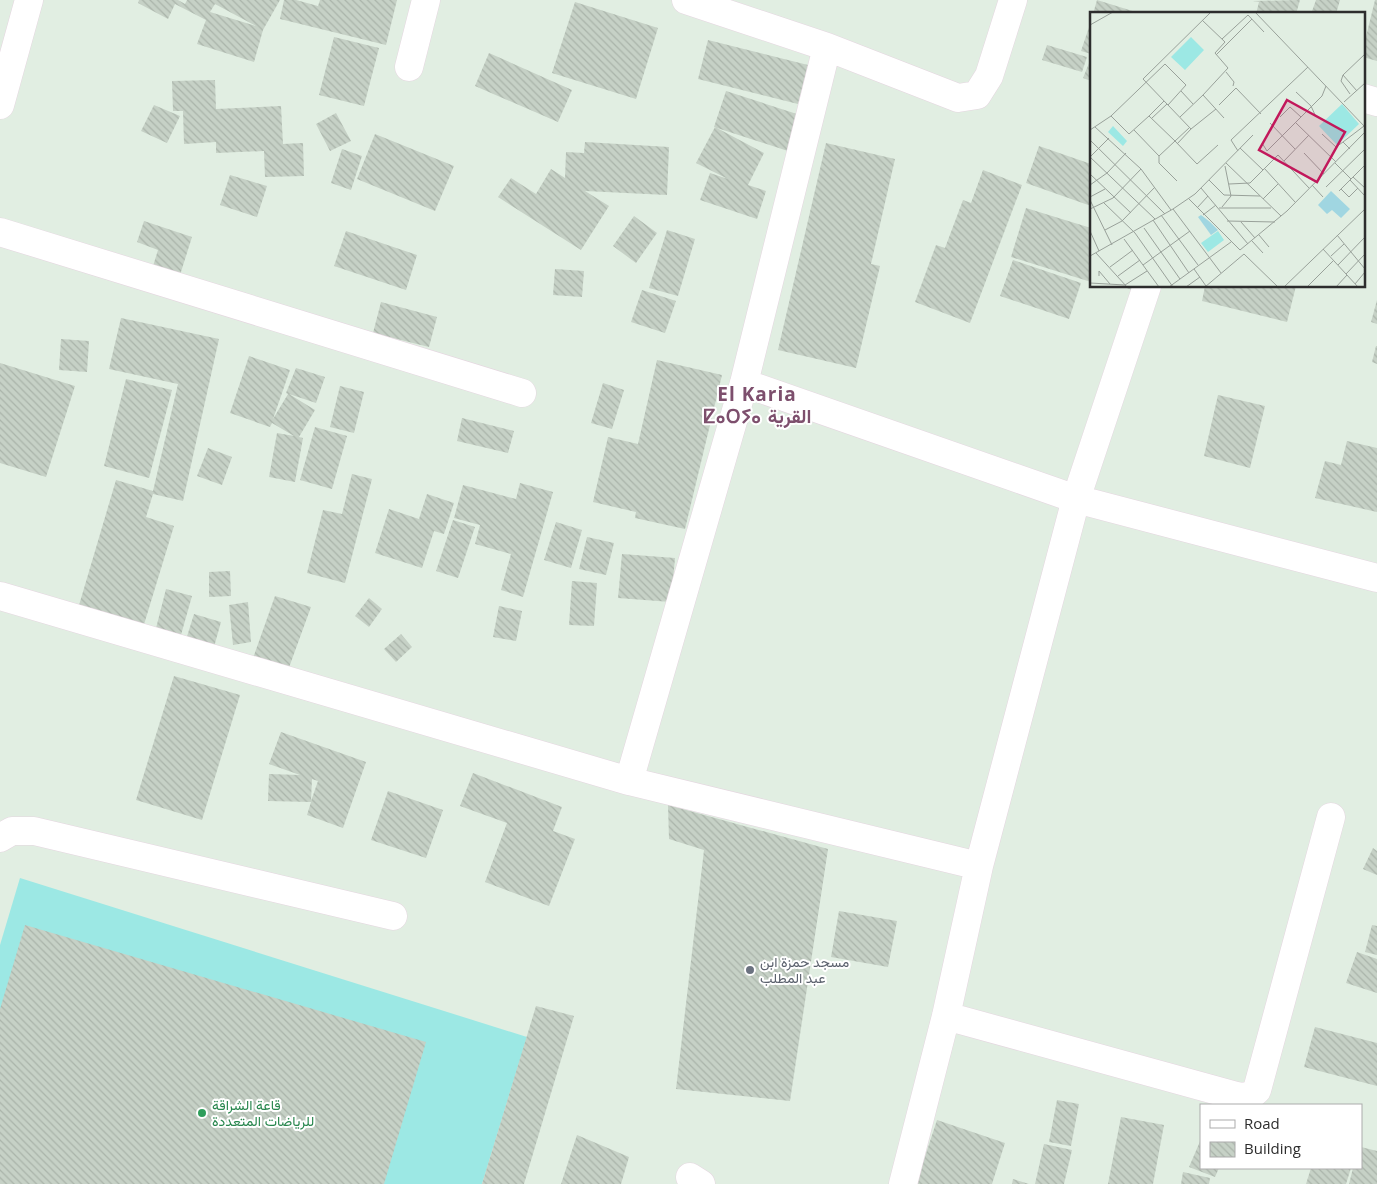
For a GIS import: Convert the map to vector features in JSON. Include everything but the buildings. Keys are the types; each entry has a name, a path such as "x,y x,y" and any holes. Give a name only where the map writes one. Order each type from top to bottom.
{"street":[{"path":"0,105 4,75 30,0"},
{"path":"409,67 426,0"},
{"path":"686,0 827,47 958,98 977,95 989,76 1013,0"},
{"path":"629,781 744,383 827,47"},
{"path":"1364,98 1377,102"},
{"path":"0,232 522,393"},
{"path":"903,1184 946,1016 979,866 1076,499 1146,288"},
{"path":"744,383 1076,499 1377,578"},
{"path":"0,596 629,781 979,866"},
{"path":"946,1016 1240,1096 1250,1096 1257,1090 1331,817"},
{"path":"0,838 12,831 34,831 393,916"}],"shaded area":[{"name":"قاعة الشراقة للرياضات المتعددة","path":"20,878 527,1037 482,1184 0,1184 0,945"}],"place":[{"name":"مسجد حمزة ابن عبد المطلب","path":"750,970"},
{"name":"قاعة الشراقة للرياضات المتعددة","path":"202,1113"}],"district":[{"name":"El Karia ⵇⴰⵔⵢⴰ القرية","path":"757,405"}]}
